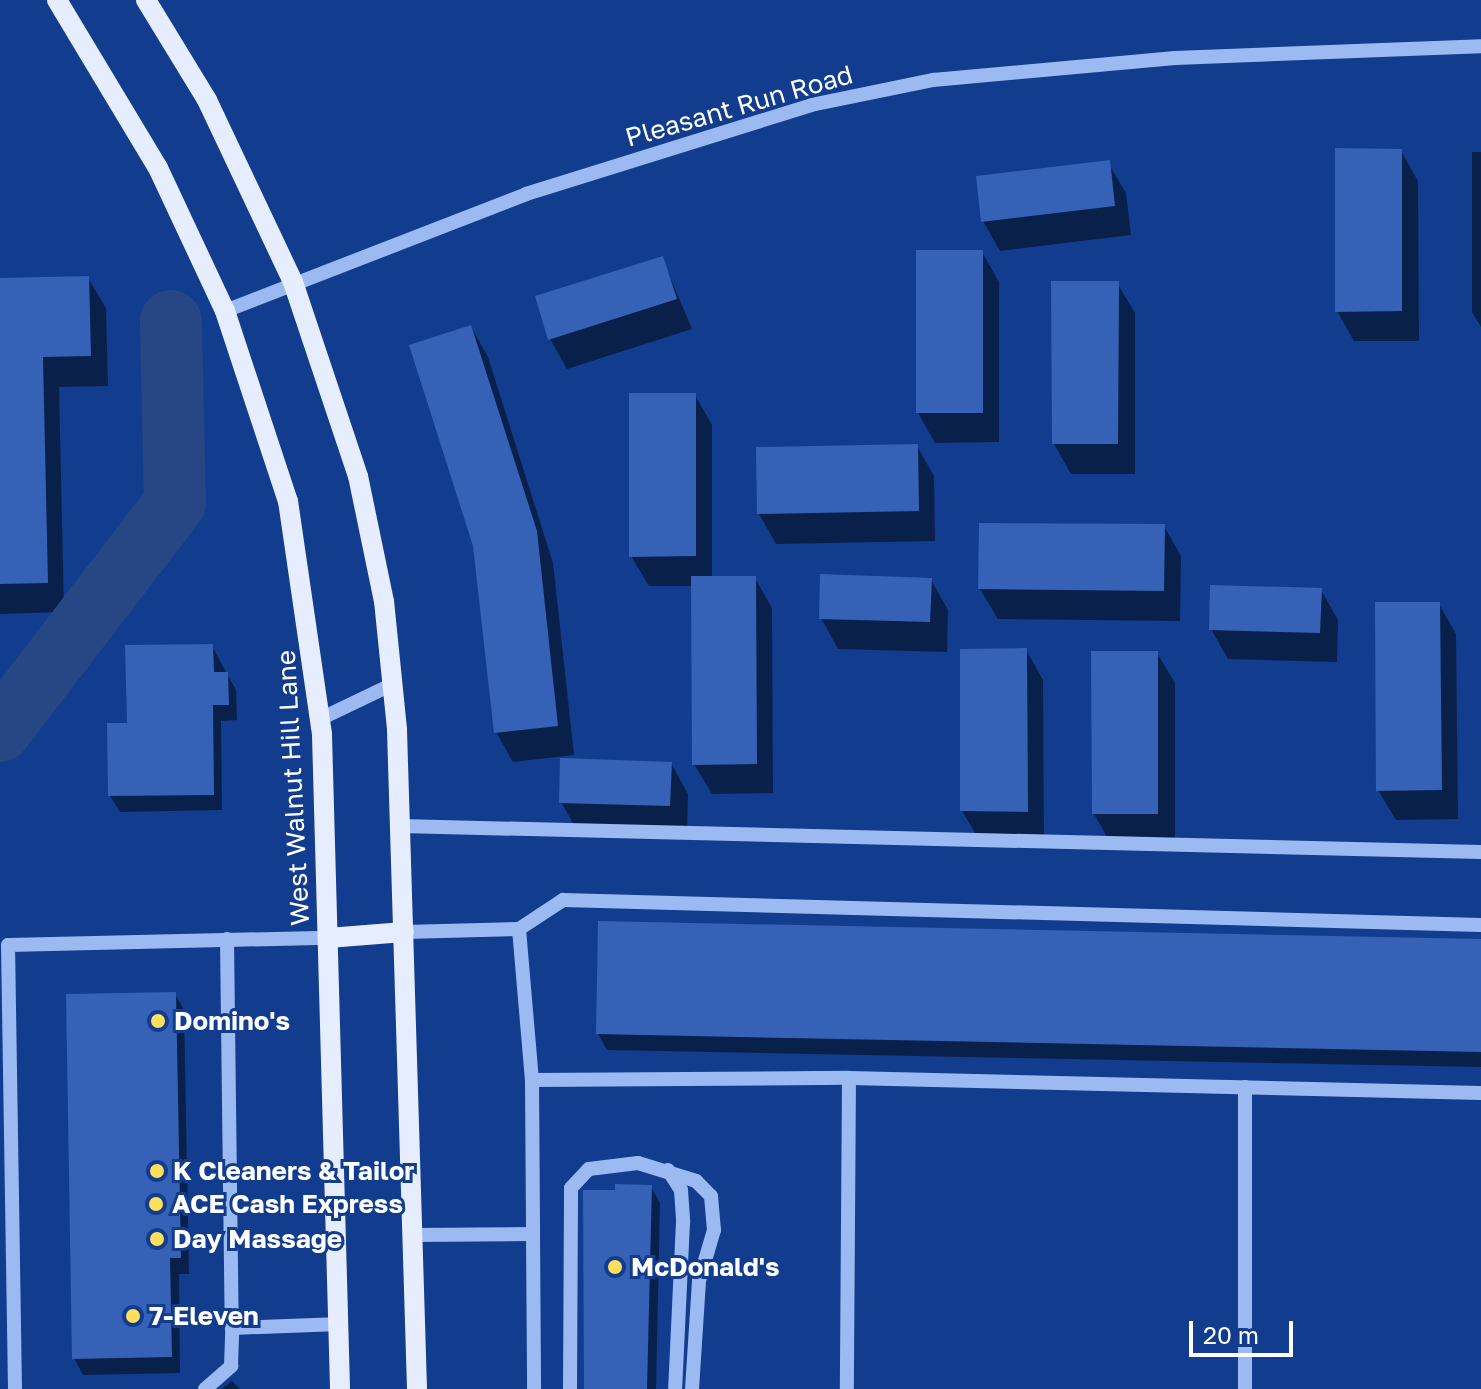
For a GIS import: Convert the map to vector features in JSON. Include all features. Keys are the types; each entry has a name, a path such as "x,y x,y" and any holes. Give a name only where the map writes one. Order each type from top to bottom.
{"main road":[{"name":"West Walnut Hill Lane","path":"57,0 158,168 225,311 288,501 320,719 340,1389"},
{"path":"146,0 207,100 293,282 358,476 393,684 404,932 417,1389"},
{"path":"328,938 404,932"}],"street":[{"name":"Pleasant Run Road","path":"225,311 293,282 632,160 811,105 933,80 1189,57 1481,46"},
{"path":"320,719 393,684"},
{"path":"400,826 1481,852"},
{"path":"404,932 519,929 563,900 1481,925"},
{"path":"519,929 532,1080 534,1389"},
{"path":"15,1389 7,1322 8,945 328,938"},
{"path":"205,1389 231,1366 227,939"},
{"path":"532,1080 849,1078 1481,1093"},
{"path":"847,1389 849,1078"},
{"path":"1245,1087 1245,1389"},
{"path":"570,1389 571,1188 578,1175 608,1164 668,1170 696,1181 714,1212 699,1281 692,1389"},
{"path":"668,1170 681,1190 683,1222 675,1389"},
{"path":"414,1235 533,1234"},
{"path":"232,1328 340,1324"}],"building":[{"path":"1335,148 1402,149 1402,311 1335,312"},
{"path":"1110,160 1115,206 981,222 976,176"},
{"path":"916,250 983,250 983,413 916,413"},
{"path":"663,256 677,299 548,340 535,296"},
{"path":"89,276 91,356 43,357 48,583 0,584 0,278"},
{"path":"1051,281 1119,281 1118,444 1052,444"},
{"path":"471,325 537,531 558,726 494,733 473,546 409,345"},
{"path":"629,393 696,393 696,556 629,557"},
{"path":"918,444 919,511 757,514 756,447"},
{"path":"979,523 1165,524 1164,591 978,589"},
{"path":"820,574 932,578 930,622 819,619"},
{"path":"691,576 756,576 757,764 692,765"},
{"path":"1210,585 1322,588 1320,633 1209,630"},
{"path":"1375,602 1440,602 1442,790 1376,791"},
{"path":"213,644 214,672 228,672 229,705 213,705 214,795 108,796 107,723 127,723 125,645"},
{"path":"1027,648 1028,812 960,811 960,649"},
{"path":"1091,651 1158,651 1158,814 1092,814"},
{"path":"560,758 672,762 670,806 559,803"},
{"path":"598,921 1481,939 1481,1052 596,1034"},
{"path":"176,992 181,1258 170,1258 172,1357 72,1359 66,994"},
{"name":"McDonald's","path":"615,1184 652,1185 647,1389 584,1389 583,1190 615,1190"}],"waterway":[{"path":"0,731 175,503 171,321"}],"place":[{"name":"Domino's","path":"158,1021"},
{"name":"K Cleaners & Tailor","path":"157,1171"},
{"name":"ACE Cash Express","path":"156,1204"},
{"name":"Day Massage","path":"157,1239"},
{"name":"McDonald's","path":"615,1267"},
{"name":"7-Eleven","path":"133,1316"}]}
